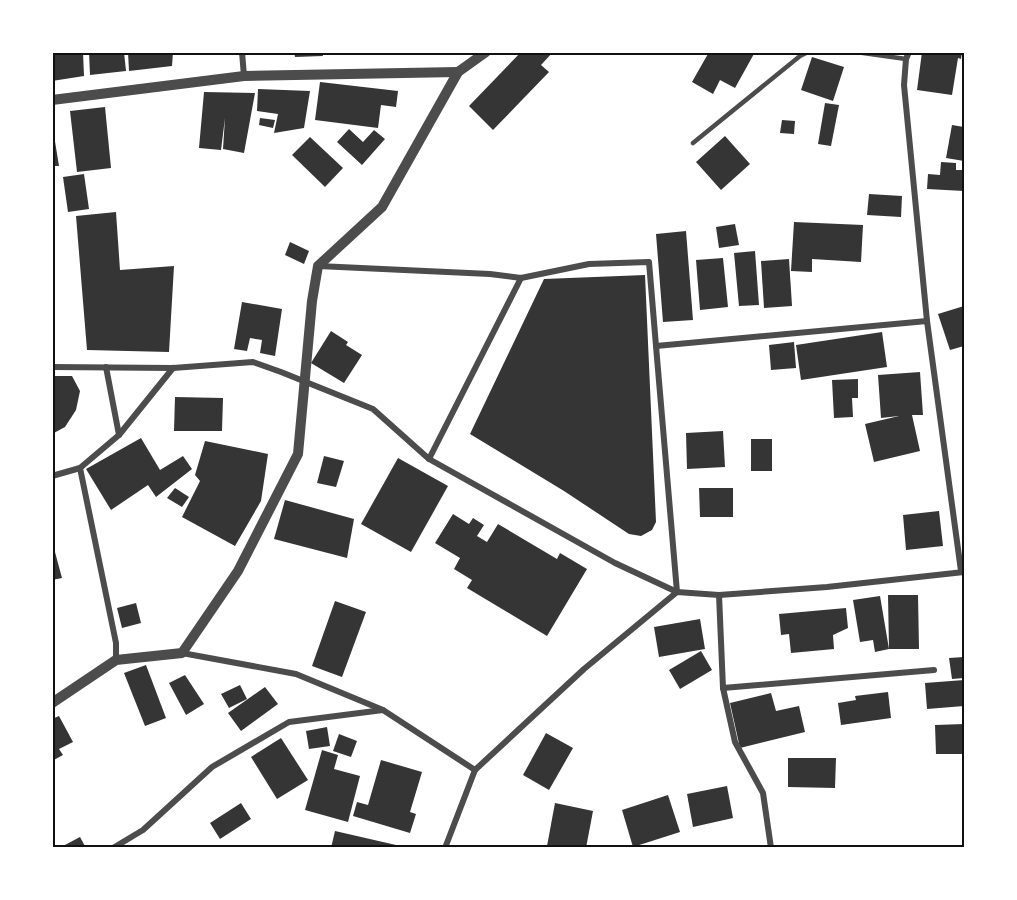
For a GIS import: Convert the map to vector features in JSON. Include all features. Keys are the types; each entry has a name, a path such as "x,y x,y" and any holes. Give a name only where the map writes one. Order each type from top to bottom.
{"street":[{"path":"242,52 244,76"},
{"path":"182,653 238,571 298,454 312,301 318,266 382,207 458,72 486,52"},
{"path":"52,367 173,368 253,362 374,409 429,459 615,563 677,592 719,595 827,587 963,572 927,321 904,85 907,56"},
{"path":"52,100 244,76 458,72"},
{"path":"318,266 490,273 521,278 589,264 649,262 677,592"},
{"path":"429,459 521,278"},
{"path":"656,346 927,321"},
{"path":"106,367 119,435"},
{"path":"52,476 80,468 119,435 173,368"},
{"path":"80,468 116,643 116,660"},
{"path":"445,848 475,770 584,669 677,592"},
{"path":"719,595 723,688 735,742 763,793 771,848"},
{"path":"52,703 116,660 182,653 296,674 383,710 475,770"},
{"path":"723,688 934,670"},
{"path":"113,848 143,830 212,767 289,722 383,710"}],"lane":[{"path":"693,143 800,56 808,52"},
{"path":"856,52 907,56"}],"building":[{"path":"52,52 83,52 84,76 52,81"},
{"path":"89,52 124,52 126,71 90,75"},
{"path":"128,52 173,52 172,66 129,71"},
{"path":"294,52 322,52 323,56 295,57"},
{"path":"521,52 553,52 541,65 549,72 493,130 469,106"},
{"path":"709,52 755,52 735,88 720,80 713,94 692,82"},
{"path":"922,52 962,52 961,59 958,58 952,95 917,90"},
{"path":"812,57 844,67 833,101 801,90"},
{"path":"320,82 398,91 396,107 381,105 378,128 315,120"},
{"path":"258,89 310,91 304,128 274,133 278,114 257,111"},
{"path":"204,92 255,93 244,153 223,149 225,118 221,150 199,148"},
{"path":"825,103 839,105 831,146 818,144"},
{"path":"105,107 111,168 77,172 70,111"},
{"path":"260,118 275,120 273,128 259,125"},
{"path":"782,120 795,121 794,134 780,133"},
{"path":"52,123 59,166 52,166"},
{"path":"952,125 964,127 964,161 946,158"},
{"path":"349,129 363,142 374,130 385,139 362,165 337,142"},
{"path":"725,136 750,164 721,190 696,162"},
{"path":"310,137 343,168 325,187 292,155"},
{"path":"941,162 956,163 956,170 964,170 964,191 927,189 928,174 940,175"},
{"path":"84,174 89,209 68,212 63,177"},
{"path":"869,194 902,196 901,217 867,215"},
{"path":"116,212 120,270 174,266 169,352 87,350 76,216"},
{"path":"794,222 863,225 861,262 812,259 812,272 791,271"},
{"path":"735,224 739,245 719,248 716,227"},
{"path":"686,231 693,320 663,322 656,234"},
{"path":"290,242 309,251 304,264 285,255"},
{"path":"755,251 759,305 739,306 734,253"},
{"path":"723,258 728,307 700,310 696,260"},
{"path":"789,259 792,306 764,308 761,261"},
{"path":"645,275 656,522 652,530 641,536 629,534 470,434 544,279"},
{"path":"242,302 282,309 275,356 260,353 262,340 250,338 247,351 234,349"},
{"path":"964,306 964,346 950,350 938,314"},
{"path":"331,331 348,342 346,345 362,355 344,383 311,363"},
{"path":"882,332 887,367 801,380 796,345"},
{"path":"794,342 796,368 771,370 769,345"},
{"path":"920,372 923,415 912,415 920,451 874,462 865,424 899,416 881,418 878,375"},
{"path":"52,376 72,376 80,391 76,410 65,427 52,434"},
{"path":"858,379 858,398 852,398 853,417 834,418 832,380"},
{"path":"175,397 223,398 222,431 174,431"},
{"path":"723,431 725,467 687,469 686,433"},
{"path":"141,438 160,470 183,456 192,469 156,497 148,485 111,510 86,469"},
{"path":"751,439 772,439 772,471 751,471"},
{"path":"205,441 268,454 261,501 235,546 182,517 200,481 195,475"},
{"path":"324,456 344,461 336,487 317,483"},
{"path":"398,458 448,486 411,552 361,524"},
{"path":"175,488 189,497 182,507 167,498"},
{"path":"699,488 733,488 733,517 700,517"},
{"path":"285,500 354,519 347,558 274,539"},
{"path":"939,511 943,546 906,550 903,515"},
{"path":"453,514 469,524 473,518 484,525 477,536 487,542 498,524 557,559 560,553 587,569 547,636 467,588 472,580 454,569 460,558 435,543"},
{"path":"52,541 62,578 52,580"},
{"path":"888,595 918,595 919,649 889,649"},
{"path":"880,596 889,649 875,652 873,640 860,642 853,600"},
{"path":"335,601 366,612 342,677 312,666"},
{"path":"136,603 141,623 122,628 117,608"},
{"path":"846,608 848,628 833,635 834,649 791,653 789,634 781,635 779,614"},
{"path":"700,619 705,649 659,657 654,627"},
{"path":"701,651 712,670 680,689 669,670"},
{"path":"964,657 964,678 952,679 949,658"},
{"path":"146,665 166,718 145,726 124,673"},
{"path":"185,675 204,704 186,715 169,683"},
{"path":"964,680 964,706 927,709 925,683"},
{"path":"240,685 247,699 229,708 221,694"},
{"path":"265,687 278,704 241,731 228,713"},
{"path":"888,692 891,718 841,725 838,703 856,700 855,696"},
{"path":"771,693 776,711 799,706 805,732 740,748 730,703"},
{"path":"59,716 73,742 59,749 63,755 52,761 52,719"},
{"path":"964,724 964,754 936,754 935,725"},
{"path":"327,727 330,746 309,749 306,731"},
{"path":"546,733 573,748 549,790 523,775"},
{"path":"339,734 357,741 351,757 333,751"},
{"path":"281,738 308,780 277,799 251,757"},
{"path":"322,750 338,755 334,769 360,776 348,822 305,810"},
{"path":"788,758 836,758 835,788 788,787"},
{"path":"381,760 422,772 410,812 416,814 410,833 353,816 357,802 368,805"},
{"path":"727,786 733,818 693,827 687,794"},
{"path":"668,795 680,832 633,847 622,810"},
{"path":"241,803 251,819 220,839 210,823"},
{"path":"555,803 593,811 586,848 547,846"},
{"path":"335,831 396,845 395,848 331,848"},
{"path":"80,837 86,848 63,848 63,846"}]}
